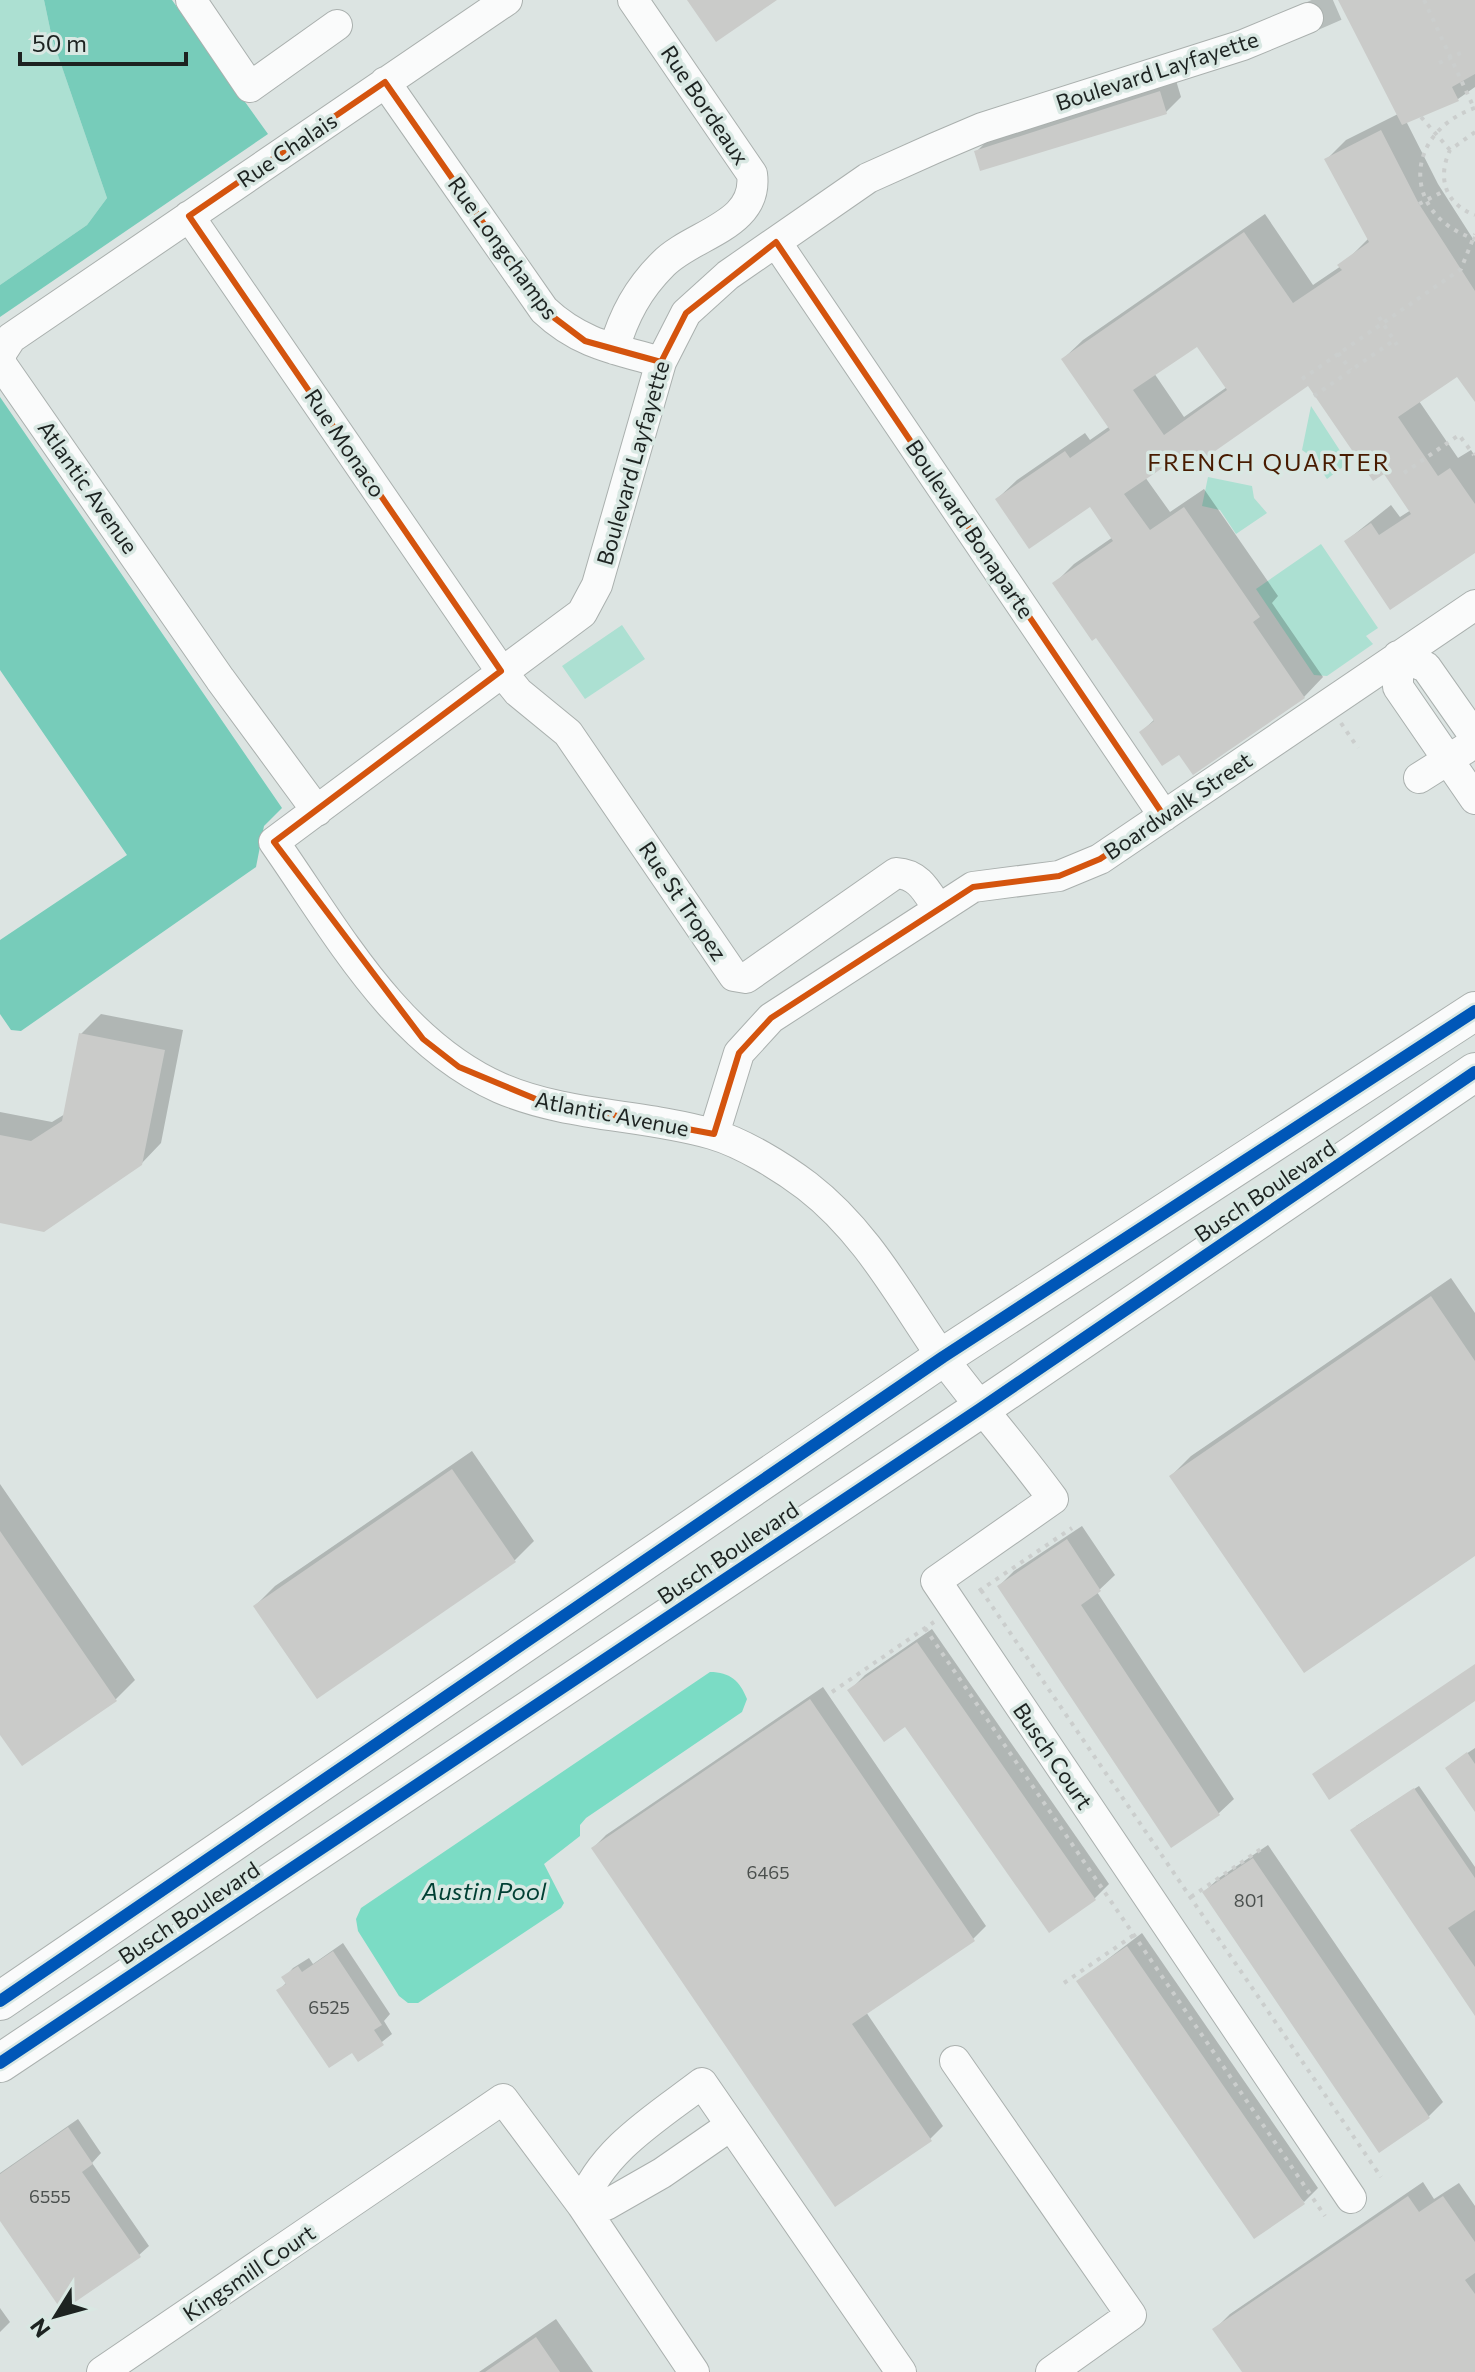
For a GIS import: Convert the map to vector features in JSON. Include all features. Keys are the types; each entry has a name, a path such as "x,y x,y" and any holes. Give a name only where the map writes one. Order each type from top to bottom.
{"main road":[{"name":"Busch Boulevard","path":"0,2001 943,1357 1475,1011"},
{"name":"Busch Boulevard","path":"0,2063 980,1409 1475,1072"}],"street":[{"path":"191,0 250,87 337,25"},
{"path":"385,82 507,0"},
{"name":"Rue Bordeaux","path":"614,349 622,323 638,292 665,261 739,215 749,204 754,189 752,174 633,0"},
{"name":"Boulevard Layfayette","path":"288,862 274,842 582,613 597,585 661,362 686,313 728,275 868,178 982,128 1243,45 1308,18"},
{"name":"Rue Chalais","path":"189,216 385,82"},
{"name":"Rue Longchamps","path":"385,82 544,310 564,329 585,341 661,362"},
{"name":"Rue Monaco","path":"189,216 501,671"},
{"name":"Atlantic Avenue","path":"189,216 11,338 0,355 2,365 220,679 317,811"},
{"name":"Boulevard Bonaparte","path":"776,242 1164,816"},
{"name":"Boardwalk Street","path":"714,1134 739,1053 771,1018 937,907 973,887 1059,876 1100,859 1475,605"},
{"path":"1419,778 1448,761 1475,740 1426,667 1398,656 1398,687 1448,761 1475,799"},
{"name":"Rue St Tropez","path":"501,671 518,692 568,733 734,976 746,978 896,873 908,873 918,880 937,907"},
{"name":"Atlantic Avenue","path":"288,862 399,1014 423,1039 459,1067 501,1088 543,1102 714,1134 806,1185 841,1215 879,1260 943,1357"},
{"name":"Busch Court","path":"943,1357 980,1409 1053,1499 936,1581 1351,2198"},
{"path":"955,2061 1131,2315 1051,2372"},
{"path":"694,2372 582,2205 588,2184 631,2137 702,2083 901,2372"},
{"name":"Kingsmill Court","path":"102,2372 503,2099 582,2205"},
{"path":"582,2205 606,2205 662,2173 730,2126"}],"path":[{"path":"1302,379 1380,320 1461,269 1475,238 1454,232 1437,218 1426,201 1420,176 1423,153 1435,132 1451,117 1475,108 1424,0"},
{"path":"1439,63 1463,52"},
{"path":"1421,117 1450,150"},
{"path":"1475,132 1450,150 1443,177 1454,203 1475,215"},
{"path":"1419,204 1446,190"},
{"path":"1314,396 1395,343 1380,320"},
{"path":"1338,353 1351,370"},
{"path":"1404,473 1459,435 1474,455"},
{"path":"973,1596 1072,1528"},
{"path":"981,1590 1381,2177"},
{"path":"832,1692 943,1616"},
{"path":"925,1628 1325,2216"},
{"path":"1191,1897 1261,1849"},
{"path":"1064,1983 1134,1935"}],"highlighted area":[{"path":"385,82 544,310 585,341 661,362 686,313 776,242 1164,816 1100,859 1059,876 973,887 937,907 771,1018 739,1053 714,1134 543,1102 459,1067 423,1039 274,842 501,671 189,216"}],"shaded area":[{"path":"0,0 44,0 52,38 107,198 87,225 0,285"},
{"path":"44,0 172,0 268,134 0,317 0,285 87,225 107,198 52,38"},
{"path":"0,397 282,808 264,826 256,867 21,1031 11,1030 0,1014 0,940 127,855 0,670"},
{"path":"1311,406 1348,463 1327,479 1313,458 1302,450"},
{"path":"1208,477 1252,486 1254,498 1267,513 1236,534 1220,510 1202,506"},
{"path":"1321,544 1378,628 1366,636 1373,644 1327,676 1314,675 1256,589"},
{"path":"622,625 645,659 585,699 562,666"}],"water":[{"name":"Austin Pool","path":"710,1672 729,1676 741,1687 747,1699 742,1712 586,1818 580,1825 580,1836 544,1864 564,1903 561,1908 418,2003 408,2003 399,1996 358,1931 356,1919 361,1908"}],"building":[{"path":"687,0 777,0 716,42"},
{"path":"1338,0 1475,0 1475,74 1452,87 1459,101 1402,125"},
{"path":"1160,91 1167,114 980,171 974,151"},
{"path":"1381,130 1419,204 1475,291 1475,402 1457,377 1398,417 1438,476 1450,468 1475,504 1475,553 1390,610 1344,541 1371,523 1379,535 1411,514 1384,474 1373,481 1308,386 1198,463 1189,450 1124,494 1150,530 1184,507 1260,617 1253,622 1305,698 1193,775 1179,755 1162,766 1139,732 1154,721 1096,638 1092,641 1052,583 1113,541 1090,507 1029,549 995,499 1065,451 1070,458 1110,430 1061,359 1244,232 1293,303 1342,270 1337,265 1369,242 1324,159","holes":["1197,347 1227,390 1164,435 1133,390"]},
{"path":"79,1033 165,1050 142,1165 44,1232 0,1223 0,1135 31,1141 62,1121"},
{"path":"1431,1296 1475,1361 1475,1556 1304,1673 1169,1476"},
{"path":"452,1469 516,1562 317,1699 253,1606"},
{"path":"0,1531 117,1701 22,1766 0,1735"},
{"path":"1067,1539 1101,1591 1081,1605 1220,1815 1171,1848 997,1586"},
{"path":"917,1642 1096,1900 1049,1933 905,1727 884,1742 847,1690"},
{"path":"1475,1664 1475,1701 1329,1800 1312,1774"},
{"path":"810,1699 975,1941 852,2024 932,2141 835,2207 591,1848"},
{"path":"1467,1752 1475,1764 1475,1812 1445,1768"},
{"path":"1414,1788 1475,1878 1475,1910 1448,1928 1475,1967 1475,2016 1350,1830"},
{"path":"1253,1858 1430,2118 1379,2153 1202,1892"},
{"path":"1127,1946 1305,2204 1254,2239 1076,1981"},
{"path":"333,1951 382,2025 374,2030 384,2045 358,2062 352,2053 329,2068 276,1990 286,1984 281,1977 298,1966 302,1972"},
{"path":"68,2127 93,2164 82,2172 141,2257 62,2311 0,2221 0,2174"},
{"path":"1408,2196 1419,2212 1443,2196 1475,2242 1475,2273 1465,2280 1475,2294 1475,2372 1242,2372 1212,2329"},
{"path":"536,2337 560,2372 485,2372"}],"tunnel":[{"path":"1308,18 1349,0"}],"cycle path":[{"path":"0,2001 943,1357 1475,1011"},
{"path":"0,2063 980,1409 1475,1072"}],"district":[{"name":"FRENCH QUARTER","path":"1269,463"}]}
